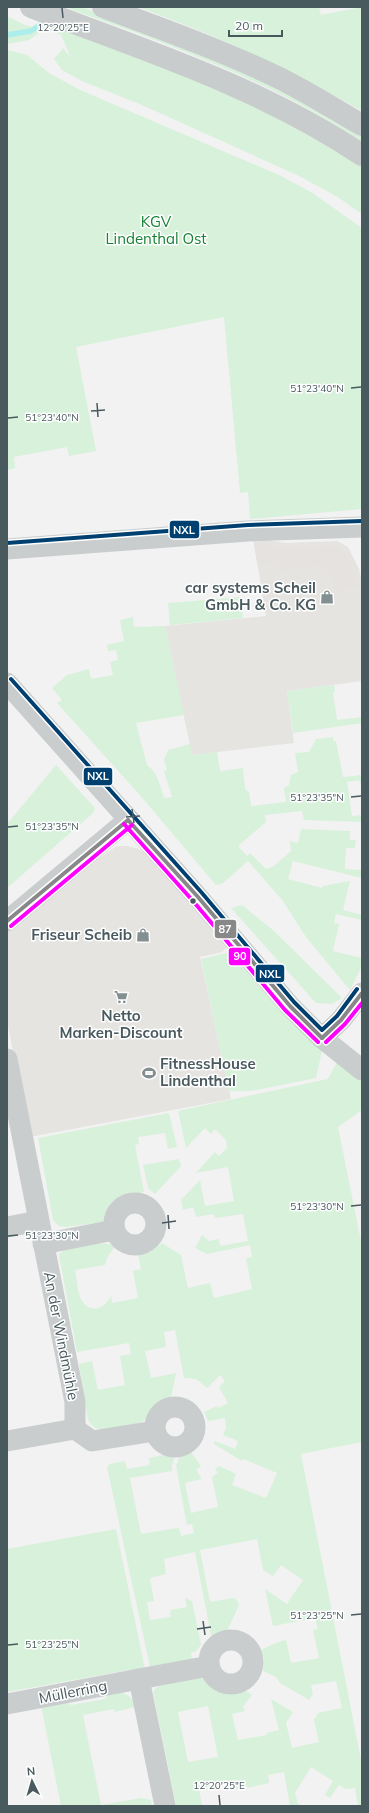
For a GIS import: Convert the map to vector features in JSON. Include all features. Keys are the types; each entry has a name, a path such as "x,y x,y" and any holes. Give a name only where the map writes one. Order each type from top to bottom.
{"main road":[{"path":"104,7 179,35 243,62 312,96 362,125"},
{"path":"46,12 170,58 226,81 306,121 362,155"}],"street":[{"path":"7,549 248,530 362,527"},
{"path":"7,683 198,897 290,1006 322,1038 362,1070"},
{"path":"7,921 128,820"},
{"path":"322,1038 341,1020 362,993"},
{"name":"An der Windmühle","path":"7,1059 74,1402 75,1429"},
{"path":"7,1227 38,1221"},
{"path":"43,1244 114,1230"},
{"path":"7,1441 75,1429 92,1441 155,1431"},
{"name":"Müllerring","path":"7,1704 209,1666"},
{"path":"139,1680 165,1806"}],"shaded area":[{"path":"253,538 287,543 337,541 348,547 359,569 362,581 362,681 287,691 294,743 192,755 165,626 266,616"},
{"path":"117,846 128,846 139,849 150,856 229,945 222,952 200,957 231,1099 30,1137 7,1021 7,929 65,881"}],"green space":[{"path":"74,7 87,9 101,14 189,49 248,75 334,120 362,137 362,142 293,101 257,83 183,51 70,9"},
{"path":"138,7 319,7 321,15 362,7 362,111 308,81 224,41"},
{"path":"7,16 30,26 39,33 29,40 7,44"},
{"path":"50,23 240,98 337,151 362,167 362,214 336,196 299,176 142,105 82,81 62,70 54,59 63,48 71,58 61,35 44,27"},
{"name":"KGV Lindenthal Ost","path":"7,50 27,55 49,73 78,89 279,175 311,192 362,228 362,509 250,519 248,492 240,493 224,317 76,347 96,451 69,456 67,447 14,457 15,468 7,470"},
{"path":"241,597 243,618 170,625 168,603"},
{"path":"133,617 134,627 165,626 184,715 136,723 147,765 154,772 160,784 164,798 172,797 164,771 167,770 164,760 168,750 190,744 192,755 217,752 220,771 243,768 245,789 249,792 251,806 286,802 284,788 289,785 291,775 298,772 295,753 309,752 316,739 333,737 333,741 336,741 343,777 362,775 362,783 360,783 359,780 347,782 352,816 362,815 362,822 304,820 302,811 265,815 266,822 238,846 247,856 250,853 266,869 274,866 291,851 290,841 298,843 301,829 350,831 350,840 356,840 355,848 346,848 345,869 362,870 362,878 293,861 288,879 322,888 323,886 350,881 343,910 362,915 362,920 336,914 334,923 339,924 333,951 362,958 362,966 350,990 306,937 283,901 248,861 222,884 216,885 138,793 57,703 62,700 52,688 67,675 89,669 91,679 113,675 110,662 118,660 116,650 108,651 107,645 124,641 120,620"},
{"path":"334,685 335,691 333,692 337,720 362,717 362,723 293,733 287,691"},
{"path":"56,765 95,808 93,813 7,888 7,824"},
{"path":"242,905 274,931 342,998 332,1004 316,1003 231,908"},
{"path":"235,951 322,1051 316,1078 251,1091 229,1091 201,959"},
{"path":"338,1060 362,1079 362,1110 338,1127 362,1246 362,1442 301,1454 362,1765 362,1806 358,1806 355,1788 345,1789 339,1785 330,1798 325,1795 333,1781 311,1767 295,1793 298,1804 304,1806 290,1806 284,1772 268,1775 269,1783 248,1788 247,1786 229,1790 228,1783 199,1789 202,1806 176,1806 153,1692 162,1684 168,1681 200,1677 221,1690 245,1690 252,1695 243,1707 245,1711 232,1714 238,1740 267,1735 267,1733 279,1730 271,1699 293,1712 286,1723 292,1748 319,1742 314,1720 318,1713 342,1708 336,1681 311,1685 313,1694 309,1700 280,1683 276,1677 263,1671 264,1658 261,1650 286,1640 291,1663 319,1658 313,1630 318,1629 315,1618 273,1626 265,1589 287,1604 303,1580 281,1565 273,1576 263,1570 257,1539 200,1550 210,1602 233,1598 237,1600 239,1605 226,1633 212,1640 195,1552 164,1559 166,1574 150,1578 154,1601 147,1602 150,1620 171,1617 170,1610 187,1607 185,1598 192,1601 201,1645 196,1651 191,1653 192,1659 150,1667 107,1467 110,1464 125,1461 127,1469 150,1465 149,1458 168,1454 175,1455 172,1471 130,1478 141,1534 179,1528 181,1536 194,1533 192,1524 187,1525 176,1466 180,1455 191,1452 201,1466 196,1470 202,1479 185,1483 191,1513 218,1507 212,1477 218,1473 215,1469 219,1466 236,1474 232,1485 266,1498 277,1473 243,1459 242,1461 214,1444 215,1441 235,1449 238,1441 223,1435 226,1428 225,1418 208,1421 204,1412 228,1403 219,1387 225,1381 220,1375 207,1388 196,1379 184,1378 175,1330 164,1332 166,1347 145,1351 151,1378 176,1373 171,1398 160,1402 147,1418 134,1425 115,1429 100,1429 92,1425 88,1420 79,1364 92,1361 98,1390 125,1385 120,1356 131,1354 129,1343 77,1352 59,1255 64,1250 76,1245 104,1243 115,1246 107,1258 105,1265 75,1270 81,1299 84,1304 92,1309 101,1307 111,1296 112,1303 138,1298 133,1271 141,1269 138,1254 150,1252 162,1243 181,1255 188,1288 210,1283 214,1298 252,1289 246,1258 252,1257 250,1245 207,1254 195,1248 202,1235 209,1241 219,1239 220,1246 248,1241 243,1214 215,1218 214,1214 196,1217 193,1207 183,1210 181,1200 200,1180 205,1206 234,1201 228,1167 196,1173 215,1152 219,1156 227,1148 226,1140 215,1129 211,1134 205,1128 186,1148 178,1111 328,1079","holes":["208,1706 218,1757 188,1762 178,1712"]},
{"path":"169,1113 177,1147 168,1149 165,1133 138,1137 139,1144 135,1145 144,1192 128,1196 120,1201 103,1222 66,1227 59,1226 53,1220 38,1138"},
{"path":"179,1159 181,1166 155,1194 148,1188 143,1165"},
{"path":"116,1529 145,1669 128,1670 7,1692 7,1549"},
{"path":"111,1691 120,1692 126,1695 138,1706 115,1712 114,1709 83,1715 101,1805 141,1798 151,1800 152,1806 61,1806 41,1705 63,1700 71,1705 105,1699"}],"sand":[{"path":"254,544 284,548 334,547 341,550 347,557 359,587 335,591 332,573 315,565 278,572 275,562 265,564 257,562"}],"waterway":[{"path":"7,35 31,31 49,19"}],"transit line":[{"name":"NXL","path":"7,543 248,525 362,521"},
{"name":"NXL","path":"11,679 202,893 294,1002 322,1030 337,1016 357,989"},
{"name":"87","path":"128,820 198,897 290,1006 322,1038"},
{"name":"87","path":"7,921 128,820"},
{"name":"90","path":"124,824 193,901 285,1010 318,1042"},
{"name":"90","path":"11,926 132,825"},
{"name":"87","path":"322,1038 341,1020 362,993"},
{"name":"90","path":"326,1042 345,1024 362,1003"}],"place":[{"name":"car systems Scheil GmbH & Co. KG","path":"327,597"},
{"name":"Friseur Scheib","path":"143,935"},
{"name":"Netto Marken-Discount","path":"121,997"},
{"name":"FitnessHouse Lindenthal","path":"149,1073"}]}
